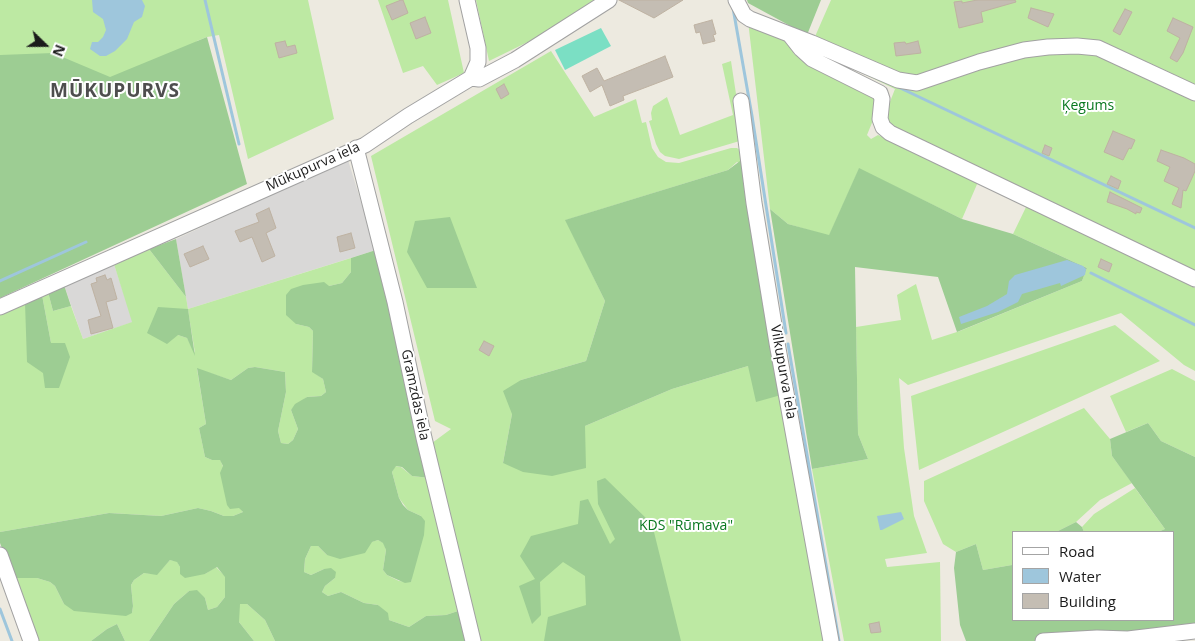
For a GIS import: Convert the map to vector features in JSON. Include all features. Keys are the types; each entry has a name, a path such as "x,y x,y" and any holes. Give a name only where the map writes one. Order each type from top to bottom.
{"street":[{"path":"466,0 478,48 478,62 471,78"},
{"name":"Mūkupurva iela","path":"0,307 365,144 471,78 479,79 515,60 609,0"},
{"path":"736,0 744,16 898,80 917,83 979,62 1024,50 1078,46 1098,48 1195,93"},
{"path":"790,35 812,59 880,93 882,99 880,120 883,127 890,133 1195,279"},
{"name":"Vilkupurva iela","path":"741,101 754,203 777,343 831,641"},
{"name":"Gramzdas iela","path":"356,148 473,641"},
{"path":"0,555 32,641"},
{"path":"1043,641 1097,638 1128,639 1195,631"}],"shaded area":[{"path":"348,160 376,250 188,309 176,239"},
{"path":"114,264 133,322 83,339 64,285"}],"green space":[{"path":"0,0 308,0 334,119 248,159 219,35 197,41 0,283"},
{"path":"378,0 448,0 464,73 437,85 423,66 403,73"},
{"path":"476,0 594,0 534,39 489,61"},
{"path":"747,0 821,0 807,35 748,3"},
{"name":"Ķegums","path":"831,0 1195,0 1195,276 892,131 884,117 895,89 810,48"},
{"path":"748,21 787,38 794,54 877,96 878,108 867,135 871,139 878,135 978,182 962,219 859,169 829,236 788,224 770,209"},
{"path":"601,28 611,46 565,70 555,50"},
{"path":"207,37 247,184 0,298 0,55 53,53 110,77"},
{"name":"KDS \"Rūmava\"","path":"551,51 594,117 636,99 642,123 646,122 652,148 658,157 666,162 679,163 731,148 737,148 741,151 746,166 737,162 728,170 566,220 605,301 586,361 521,380 512,414 503,463 585,468 585,426 672,389 748,366 781,395 823,641 480,641 432,443 451,429 435,421 371,156"},
{"path":"731,61 743,140 679,159 665,156 660,152 656,144 649,121 652,120 653,106 667,97 680,135 733,115 722,64"},
{"path":"740,161 743,162 781,395 756,402 748,366 672,389 585,426 586,468 552,476 523,472 503,463 512,414 503,391 521,380 586,361 605,301 565,220 728,170"},
{"path":"859,168 962,219 1013,234 1087,268 1082,281 957,332 938,277 855,267 858,434 868,459 812,469 770,209 788,224 829,235"},
{"path":"1027,205 1195,288 1195,371 1184,365 1121,313 908,385 899,378 904,448 914,516 927,553 885,559 887,567 940,562 941,641 844,641 812,469 868,459 858,434 856,327 901,320 897,295 916,284 932,340 960,331 1082,281 1087,268 1013,234"},
{"path":"450,217 477,288 427,288 407,252 415,221"},
{"path":"176,239 186,297 149,249"},
{"path":"149,249 186,297 188,309 351,258 351,272 342,283 329,286 296,324 309,327 313,331 312,371 323,379 326,392 321,396 307,397 291,410 298,429 293,440 288,444 281,443 278,431 286,392 285,372 255,367 248,368 231,380 197,369 206,424 199,428 205,457 212,460 220,459 239,507 243,512 233,516 224,516 198,508 161,516 109,513 0,532 0,314 25,303 51,343 42,295 48,292 53,311 71,306 83,339 132,322 114,264","holes":["188,310 195,353 187,338 178,335"]},
{"path":"376,250 430,478 412,476 402,467 396,466 392,472 399,498 403,505 408,510 421,516 425,521 424,535 411,582 405,583 387,575 383,570 386,550 383,543 378,540 372,542 365,553 340,559 327,555 318,546 311,546 305,559 304,572 311,575 331,568 336,572 335,578 325,586 322,592 328,596 341,592 364,603 378,605 388,613 389,620 409,627 426,616 446,615 461,610 468,641 275,641 265,620 247,604 240,604 239,622 254,641 149,641 174,604 189,591 197,590 205,598 208,610 217,607 225,597 225,577 217,567 205,574 185,578 180,574 180,567 177,562 170,560 157,575 144,573 134,580 131,585 132,613 126,616 74,611 64,604 55,586 50,582 37,578 13,578 0,543 0,532 109,513 161,516 198,508 224,516 233,516 243,512 239,508 230,509 227,505 220,473 223,466 220,460 212,460 205,457 199,428 206,424 197,368 231,380 248,368 255,367 285,372 286,392 278,431 281,443 288,444 293,440 298,429 291,410 295,404 307,397 321,396 326,392 323,379 312,372 313,331 309,327 296,324 286,315 286,295 291,289 303,285 324,282 329,286 342,283 351,272 351,258"},
{"path":"64,285 71,306 53,311 48,292"},
{"path":"42,295 51,343 65,343 70,357 59,388 45,388 43,373 27,362 25,303"},
{"path":"158,307 188,309 195,356 187,338 178,335 167,344 147,333"},
{"path":"1115,325 1160,361 919,470 911,396"},
{"path":"1172,369 1195,381 1195,457 1161,441 1148,423 1126,432 1110,396"},
{"path":"1084,408 1110,439 1112,456 1132,483 1100,500 1076,522 1058,531 1012,531 1012,565 983,570 976,544 956,552 943,544 924,501 924,481"},
{"path":"1148,423 1161,441 1195,457 1195,627 1043,641 966,641 960,625 954,568 956,552 976,544 983,570 1012,565 1012,621 1175,621 1175,531 1160,531 1165,529 1112,456 1110,439"},
{"path":"395,466 401,467 412,476 430,478 461,610 446,615 426,616 409,627 389,620 378,605 364,603 341,592 328,596 322,592 325,586 335,578 324,569 311,575 304,572 305,559 311,546 318,546 327,555 378,540 384,543 386,550 383,570 387,575 399,581 411,582 421,516 408,510 399,498 392,472"},
{"path":"605,478 652,524 681,641 544,641 548,617 586,605 585,576 563,562 540,582 541,615 532,624 519,586 535,579 520,556 531,536 578,524 580,501 588,499 610,544 615,539 598,504 597,481"},
{"path":"1135,488 1165,529 1160,531 1084,531 1082,527 1094,514"},
{"path":"1076,522 1084,531 1058,531"},
{"path":"170,560 177,561 180,567 205,574 216,567 225,576 225,597 217,607 208,610 205,598 189,591 174,604 149,641 125,641 117,624 91,641 35,641 13,578 37,578 50,582 55,586 64,604 132,613 131,585 134,580 144,573 157,574"},
{"path":"239,604 247,604 265,620 275,641 254,641 239,622"},
{"path":"117,624 125,641 91,641 107,629"}],"water":[{"path":"92,0 142,0 145,6 142,17 134,22 127,39 115,51 106,56 100,56 90,49 92,42 98,42 106,30 103,19 93,12"},
{"path":"1067,260 1083,266 1086,269 1085,275 1061,286 1060,283 1022,294 1018,302 998,312 961,324 959,317 987,306 1007,294 1009,281 1015,275"},
{"path":"901,512 904,519 880,530 877,516"}],"building":[{"path":"403,0 408,13 392,20 386,6"},
{"path":"619,0 683,0 654,18"},
{"path":"977,0 1015,0 1016,2 981,12 983,22 959,28 954,2 962,1 962,3"},
{"path":"1031,8 1054,14 1048,27 1028,18"},
{"path":"1125,9 1132,12 1120,35 1113,31"},
{"path":"425,17 431,33 416,39 410,23"},
{"path":"1173,18 1193,27 1183,53 1177,62 1170,58 1180,38 1167,31"},
{"path":"712,20 716,34 713,35 715,41 703,44 700,32 696,33 694,25"},
{"path":"285,41 287,47 295,45 297,53 279,58 275,43"},
{"path":"918,41 921,53 896,56 894,43 905,42 906,44"},
{"path":"665,56 673,77 623,96 624,100 610,106 602,85 590,92 582,76 597,68 604,81"},
{"path":"504,84 509,94 501,99 496,89"},
{"path":"1113,131 1135,140 1123,160 1104,152"},
{"path":"1045,145 1052,148 1049,156 1042,153"},
{"path":"1161,150 1195,164 1195,171 1186,191 1183,190 1181,208 1172,204 1179,188 1164,181 1170,167 1157,161"},
{"path":"1111,176 1121,181 1118,189 1107,184"},
{"path":"1110,192 1142,208 1140,213 1136,212 1136,214 1107,202"},
{"path":"269,208 276,228 266,233 275,256 262,262 252,237 240,242 235,231 259,222 256,214"},
{"path":"351,233 355,248 340,252 337,237"},
{"path":"203,246 209,259 190,267 184,254"},
{"path":"1101,259 1112,264 1109,272 1098,267"},
{"path":"105,275 107,280 111,278 117,299 106,302 113,328 91,334 88,320 101,316 91,284 97,282 96,278"},
{"path":"484,341 494,346 489,356 479,350"},
{"path":"879,622 881,632 871,633 869,624"}],"waterway":[{"path":"205,0 239,144"},
{"path":"733,8 786,333"},
{"path":"896,86 1195,228"},
{"path":"0,281 86,242"},
{"path":"1091,273 1195,325"},
{"path":"788,344 839,641"},
{"path":"0,609 12,641"}],"district":[{"name":"MŪKUPURVS","path":"115,92"}]}
